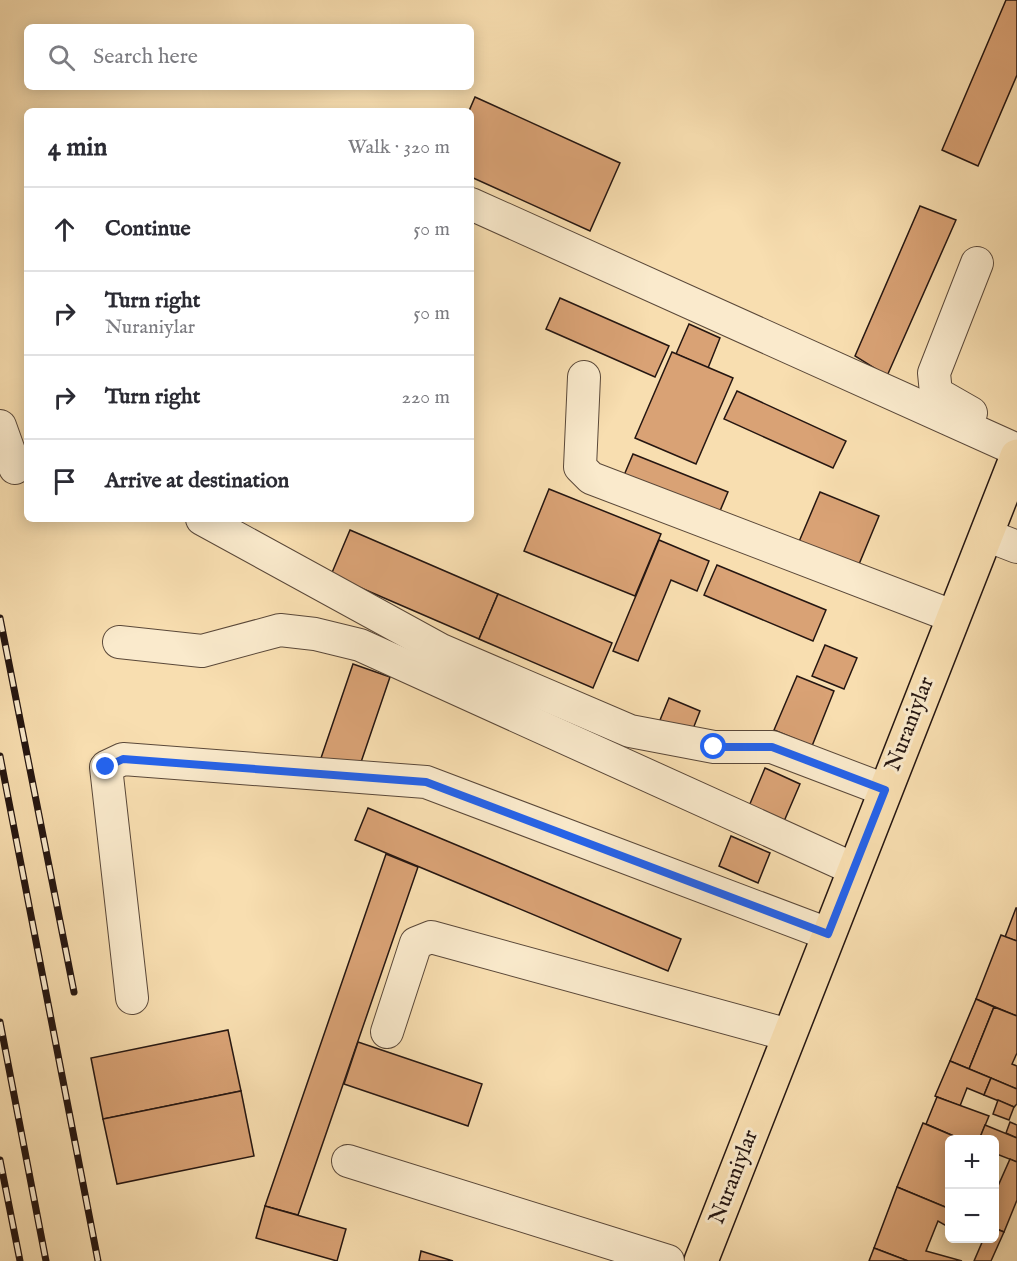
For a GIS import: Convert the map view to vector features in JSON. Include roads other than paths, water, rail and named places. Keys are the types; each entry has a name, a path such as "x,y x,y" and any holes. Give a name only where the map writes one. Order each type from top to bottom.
{"main road":[{"name":"Nuraniylar","path":"701,1261 952,616 1017,456"}],"street":[{"path":"474,205 1017,450"},
{"path":"977,262 934,373 936,393 957,407 1017,431"},
{"path":"584,377 580,466 591,478 952,616"},
{"path":"0,426 15,468"},
{"path":"207,522 441,650 630,731 714,747 772,747 885,790"},
{"path":"986,535 1017,547"},
{"path":"119,642 202,651 280,630 315,634 360,645 854,868"},
{"path":"132,998 106,767 123,759 426,782 828,934"},
{"path":"387,1032 416,943 431,937 789,1035"},
{"path":"348,1161 668,1261"}],"railway":[{"path":"0,618 74,992"},
{"path":"0,756 98,1261"},
{"path":"0,1022 46,1261"},
{"path":"0,1160 20,1261"}]}
